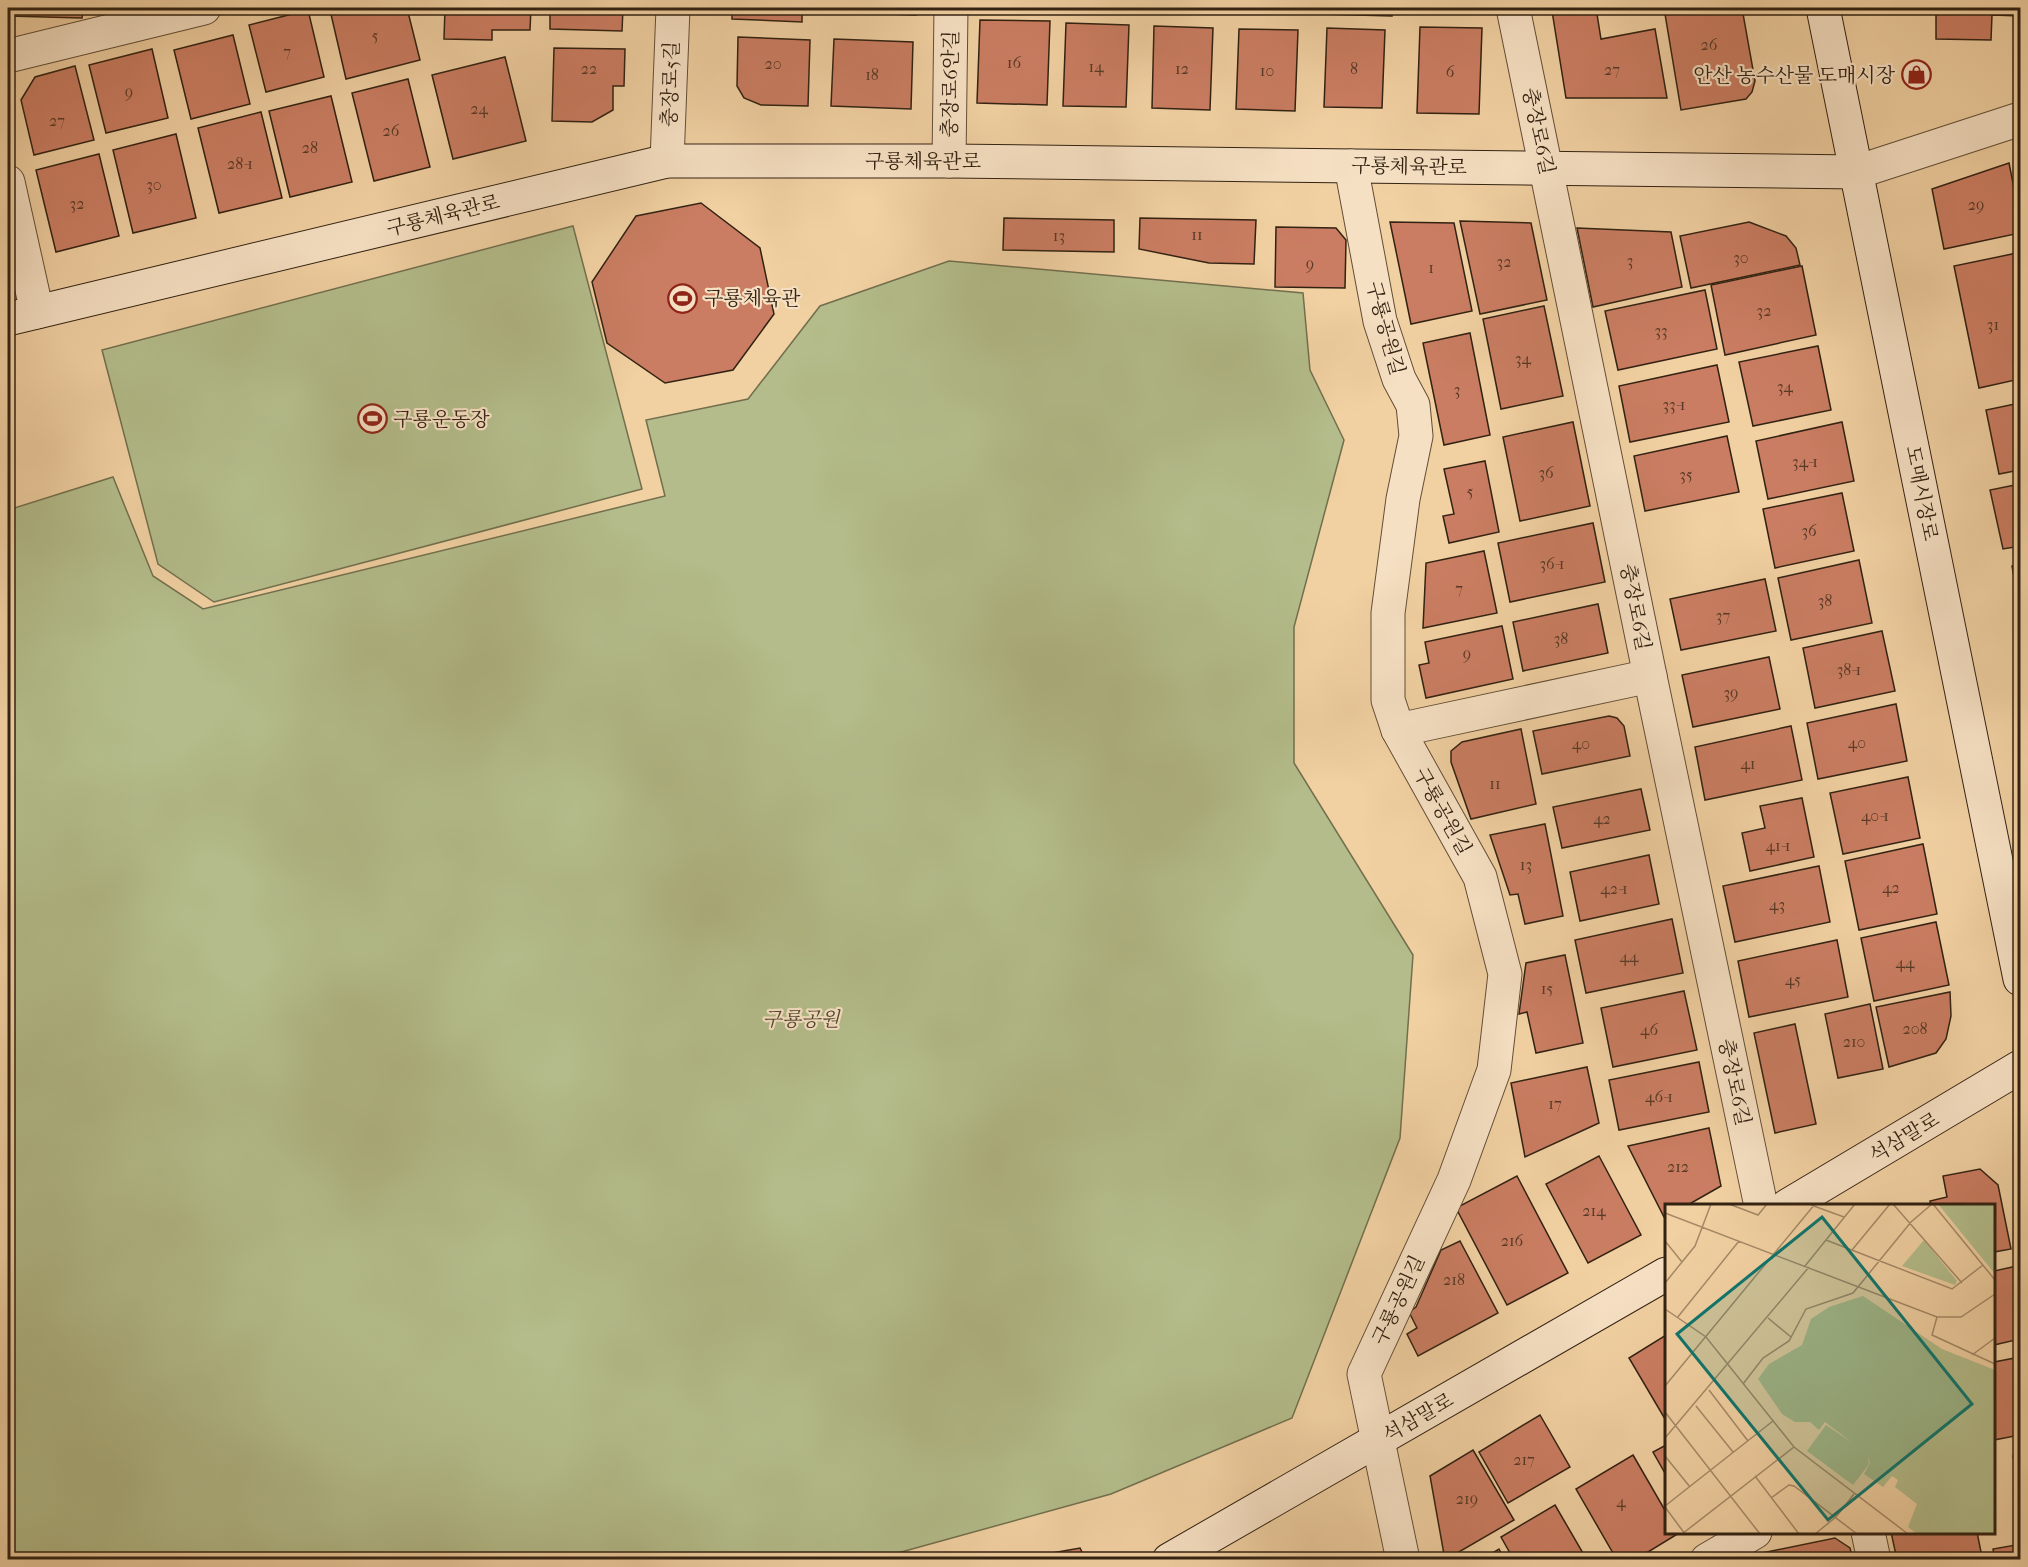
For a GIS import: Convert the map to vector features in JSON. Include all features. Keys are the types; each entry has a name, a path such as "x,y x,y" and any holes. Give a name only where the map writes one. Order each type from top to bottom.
{"street":[{"path":"8,56 204,8"},
{"name":"충장로5길","path":"667,161 673,8"},
{"name":"충장로6안길","path":"949,161 951,8"},
{"name":"충장로6길","path":"1513,8 1761,1204"},
{"name":"도매시장로","path":"1822,8 2020,979"},
{"name":"구룡체육관로","path":"22,316 667,161 949,161 1857,172 2020,119"},
{"name":"구룡공원길","path":"1351,166 1380,321 1399,379 1413,405 1416,436 1403,499 1388,613 1388,700 1398,730 1480,877 1505,974 1494,1070 1454,1180 1364,1374 1403,1560"},
{"path":"8,183 22,316"},
{"path":"1398,730 1650,676"},
{"name":"석삼말로","path":"1796,1203 2020,1067"},
{"name":"석삼말로","path":"1169,1560 1665,1275"},
{"path":"1707,1560 1753,1534"},
{"path":"1868,1534 1874,1560"}],"green space":[{"name":"구룡운동장","path":"573,226 642,489 214,602 158,564 102,350"},
{"name":"구룡공원","path":"949,261 1303,293 1310,370 1344,440 1294,627 1294,763 1413,955 1400,1138 1292,1418 1111,1494 876,1559 8,1559 8,510 113,477 153,576 203,609 665,496 646,420 748,399 820,306"}],"building":[{"path":"8,8 83,8 82,18 8,16"},
{"path":"407,8 420,60 346,79 330,10"},
{"path":"445,8 531,8 530,30 492,30 492,40 444,39"},
{"path":"550,8 623,8 622,31 550,29"},
{"path":"732,8 802,8 802,22 732,19"},
{"path":"829,8 916,8 916,15 829,12"},
{"path":"1063,8 1133,8 1133,10"},
{"path":"1238,8 1291,8 1291,10"},
{"path":"1321,8 1392,8 1392,16 1320,14"},
{"path":"1400,8 1475,8 1475,12 1400,10"},
{"path":"1596,8 1601,39 1655,29 1667,98 1566,98 1552,11"},
{"path":"1664,8 1742,8 1755,81 1752,92 1746,99 1681,110"},
{"path":"1936,8 2020,8 2020,16 1992,15 1991,40 1936,39"},
{"path":"308,10 324,77 266,92 249,25"},
{"path":"980,20 1050,21 1047,105 977,103"},
{"path":"1066,23 1129,25 1126,107 1063,106"},
{"path":"1154,26 1213,28 1210,110 1152,108"},
{"path":"1420,27 1482,28 1479,114 1417,113"},
{"path":"1327,28 1385,30 1382,108 1324,107"},
{"path":"1239,29 1298,30 1295,111 1236,109"},
{"path":"233,35 250,104 191,119 174,50"},
{"path":"738,37 810,40 808,106 761,105 744,98 737,86"},
{"path":"834,39 913,42 911,109 831,106"},
{"path":"554,48 625,49 624,86 613,86 613,110 592,122 552,121"},
{"path":"152,49 168,118 106,133 89,65"},
{"path":"505,57 526,141 453,159 432,75"},
{"path":"75,66 94,140 34,155 21,100 35,77"},
{"path":"408,79 430,167 374,181 352,93"},
{"path":"331,96 352,182 290,197 269,111"},
{"path":"261,112 282,198 219,213 198,128"},
{"path":"176,134 196,218 133,233 113,150"},
{"path":"99,154 119,236 56,252 36,170"},
{"path":"2009,163 2020,218 2020,233 1944,249 1932,189"},
{"name":"구룡체육관","path":"701,203 760,248 774,314 733,370 665,383 607,343 592,282 636,216"},
{"path":"1004,218 1114,220 1114,252 1003,250"},
{"path":"1140,218 1256,220 1254,264 1209,263 1139,249"},
{"path":"1460,221 1531,223 1547,300 1480,314"},
{"path":"1390,222 1454,223 1472,311 1411,324"},
{"path":"1749,222 1786,236 1796,248 1800,265 1691,288 1680,236"},
{"path":"1276,227 1336,228 1346,240 1345,288 1275,287"},
{"path":"1577,228 1671,232 1682,287 1593,307"},
{"path":"2017,253 2020,269 2020,379 1979,388 1954,266"},
{"path":"1802,266 1816,335 1725,355 1711,285"},
{"path":"1705,290 1717,349 1618,370 1605,311"},
{"path":"1544,306 1563,396 1501,409 1483,319"},
{"path":"1470,333 1490,435 1444,445 1423,343"},
{"path":"1818,346 1831,410 1753,426 1739,362"},
{"path":"1717,365 1729,422 1630,442 1619,386"},
{"path":"2020,403 2020,470 1999,474 1986,410"},
{"path":"1573,422 1590,506 1520,521 1503,437"},
{"path":"1842,422 1854,481 1768,499 1756,441"},
{"path":"1727,436 1739,492 1645,511 1634,456"},
{"path":"1485,461 1499,532 1449,543 1443,516 1454,514 1444,469"},
{"path":"2020,484 2020,546 2003,549 1990,490"},
{"path":"1842,493 1854,551 1775,568 1763,509"},
{"path":"1593,523 1605,582 1510,602 1498,543"},
{"path":"1484,551 1497,613 1423,628 1426,563"},
{"path":"1859,560 1872,623 1791,640 1778,578"},
{"path":"2020,564 2020,609 2012,566"},
{"path":"1765,579 1776,631 1681,650 1670,599"},
{"path":"1598,604 1608,653 1523,671 1513,622"},
{"path":"1502,626 1513,679 1426,698 1419,665 1429,663 1425,642"},
{"path":"1882,631 1895,691 1815,708 1803,648"},
{"path":"1769,657 1780,709 1693,727 1682,675"},
{"path":"1896,704 1907,761 1818,779 1807,723"},
{"path":"1609,716 1617,718 1624,726 1630,756 1542,774 1533,731"},
{"path":"1791,726 1802,780 1705,800 1695,747"},
{"path":"1521,729 1536,804 1471,819 1451,762 1451,751 1462,742"},
{"path":"1908,777 1920,838 1843,854 1830,793"},
{"path":"1641,789 1650,830 1562,848 1553,807"},
{"path":"1802,798 1814,857 1750,871 1742,833 1765,828 1760,806"},
{"path":"1545,824 1563,916 1525,924 1518,894 1510,895 1490,835"},
{"path":"1923,844 1937,914 1859,930 1845,861"},
{"path":"1649,855 1659,904 1580,921 1570,872"},
{"path":"1819,866 1830,922 1735,942 1723,886"},
{"path":"1672,919 1683,973 1586,993 1575,940"},
{"path":"1936,922 1949,985 1874,1001 1861,938"},
{"path":"1837,940 1848,997 1749,1017 1738,961"},
{"path":"1565,955 1583,1043 1536,1053 1527,1012 1519,1014 1526,963"},
{"path":"1684,991 1697,1050 1613,1067 1601,1008"},
{"path":"1950,992 1951,1016 1946,1039 1936,1053 1889,1067 1876,1007"},
{"path":"1870,1004 1883,1069 1838,1078 1825,1014"},
{"path":"1795,1024 1816,1124 1775,1133 1754,1033"},
{"path":"1699,1062 1709,1112 1619,1130 1609,1080"},
{"path":"1587,1067 1599,1123 1525,1157 1511,1083"},
{"path":"1709,1128 1721,1186 1690,1204 1665,1204 1664,1217 1628,1146"},
{"path":"1599,1156 1641,1235 1588,1263 1546,1184"},
{"path":"1980,1169 1998,1185 2011,1249 1995,1252 1995,1204 1931,1204 1930,1201 1947,1197 1943,1176"},
{"path":"1517,1176 1568,1273 1507,1305 1456,1208"},
{"path":"1460,1241 1498,1313 1418,1356 1407,1334 1417,1328 1409,1312 1416,1307 1441,1250"},
{"path":"2017,1266 2020,1283 2020,1339 1995,1345 1995,1271"},
{"path":"1665,1336 1665,1419 1629,1358"},
{"path":"2020,1357 2020,1435 1995,1440 1995,1362"},
{"path":"1540,1415 1570,1467 1508,1503 1479,1452"},
{"path":"1665,1446 1665,1473 1653,1452"},
{"path":"1473,1450 1514,1520 1445,1560 1430,1476"},
{"path":"2020,1454 2020,1493 2013,1456"},
{"path":"1633,1455 1665,1510 1665,1534 1677,1534 1635,1560 1617,1560 1576,1489"},
{"path":"1555,1505 1587,1560 1514,1560 1501,1537"},
{"path":"2020,1533 2020,1560 1995,1560 1993,1549 2016,1545 2014,1534"},
{"path":"1891,1534 1977,1534 1982,1557 1972,1560 1897,1560"},
{"path":"1835,1538 1850,1548 1853,1560 1758,1560 1757,1554"},
{"path":"1080,1548 1086,1560 1012,1560"},
{"path":"1499,1549 1505,1560 1481,1560"}],"place":[{"name":"안산 농수산물 도매시장","path":"1916,75"},
{"name":"구룡체육관","path":"683,298"},
{"name":"구룡운동장","path":"372,419"}]}
